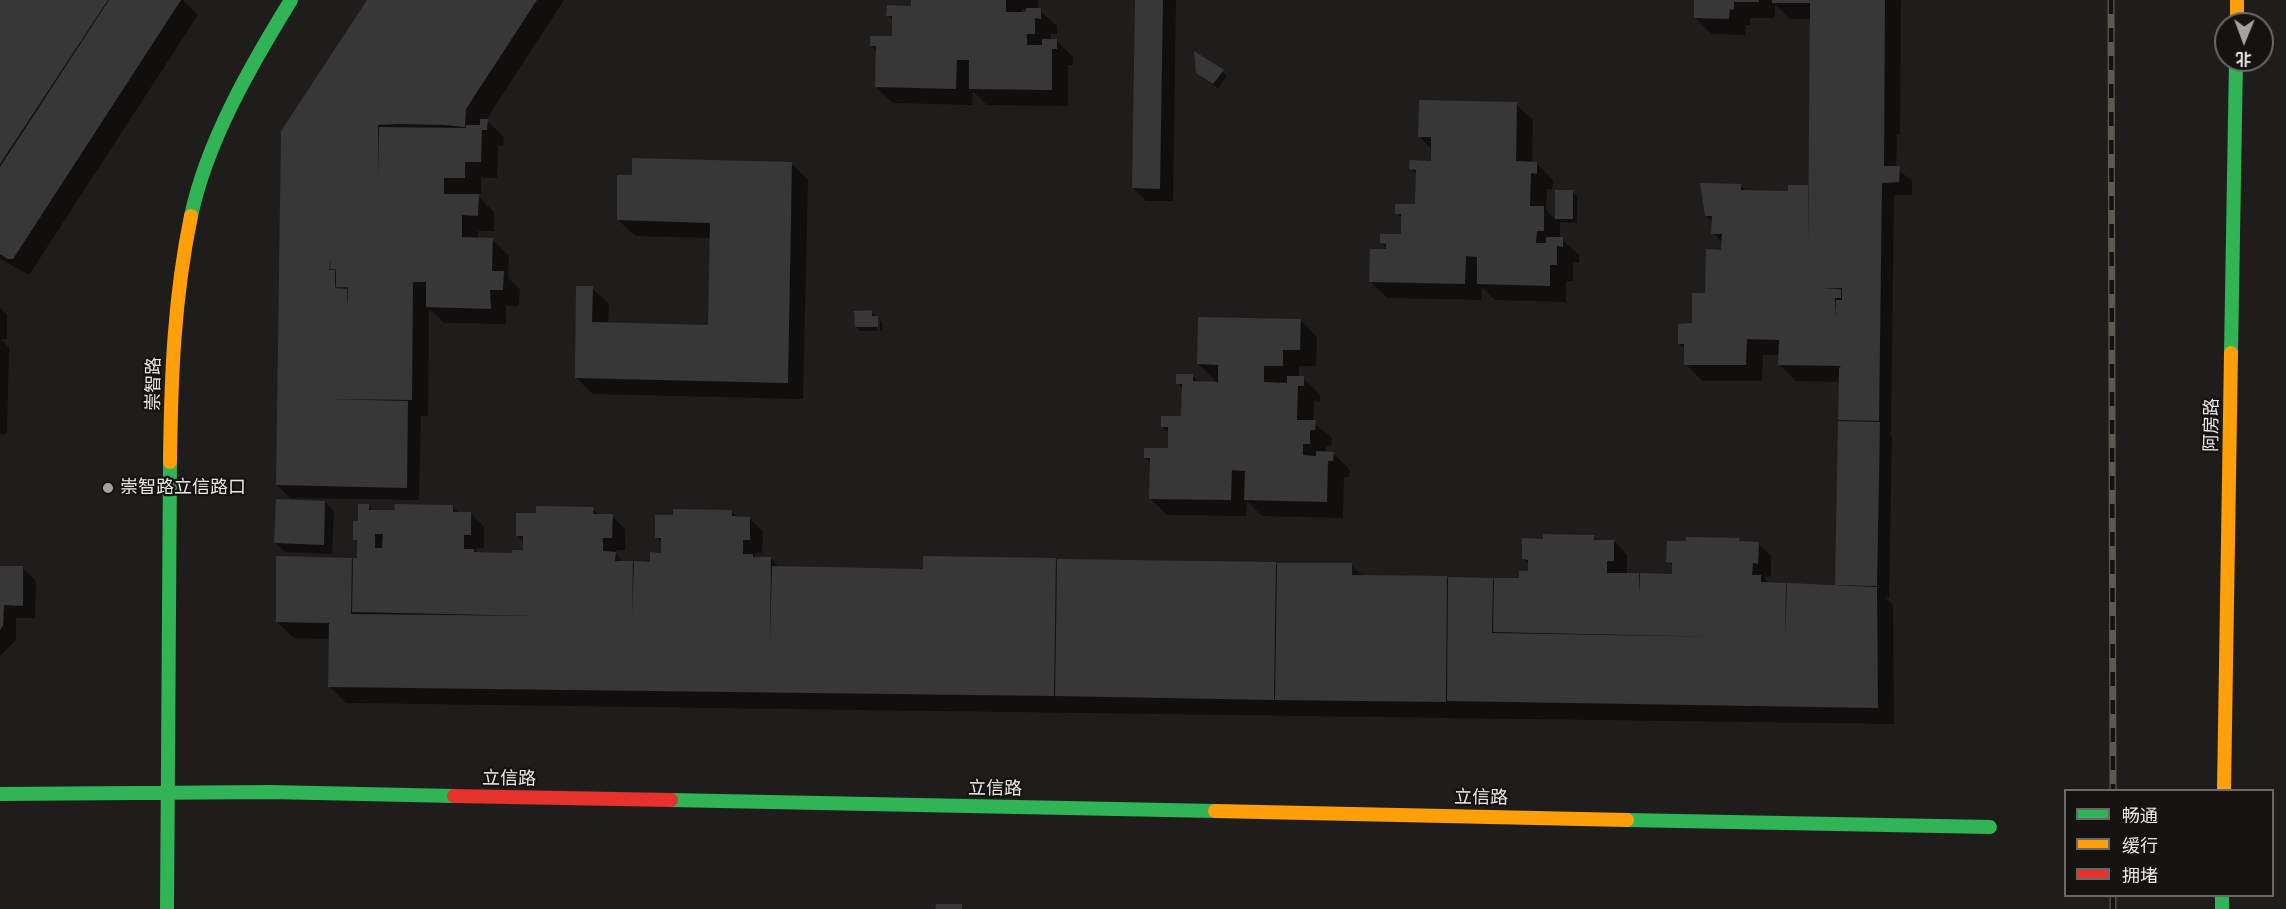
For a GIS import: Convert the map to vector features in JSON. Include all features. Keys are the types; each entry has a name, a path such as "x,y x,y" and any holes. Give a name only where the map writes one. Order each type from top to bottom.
{"street":[{"name":"崇智路","path":"167,909 170,794 171,362 179,273 198,182 254,61 291,0"},
{"name":"阿房路","path":"2224,789 2236,72"},
{"name":"立信路","path":"0,794 270,792 1990,827"}],"building":[{"path":"0,0 108,0 0,164"},
{"path":"109,0 181,0 13,259 8,259 0,254 0,167"},
{"path":"367,0 537,0 466,109 465,127 378,125 378,177 379,127 466,128 466,125 480,125 480,119 488,119 487,130 482,130 481,162 465,162 465,178 444,178 444,194 479,194 478,216 462,215 462,237 493,238 492,271 504,271 503,290 490,290 491,309 426,307 426,282 413,282 412,400 329,399 408,401 407,488 276,485 281,131","holes":["331,259 330,269 336,269 336,287 348,287 348,307 347,289 335,288 335,270 329,270"]},
{"path":"911,0 1006,0 1006,12 1026,12 1026,8 1041,8 1041,19 1035,18 1035,34 1027,34 1027,45 1042,45 1042,39 1057,39 1057,49 1052,49 1052,90 969,89 969,60 957,60 956,89 875,87 876,46 870,46 870,36 892,36 892,16 886,16 887,5 911,6"},
{"path":"1135,0 1163,0 1160,189 1132,188"},
{"path":"1694,0 1759,0 1759,2 1734,2 1734,10 1730,9 1729,19 1694,18"},
{"path":"1772,0 1885,0 1884,166 1900,166 1899,182 1882,183 1879,421 1838,420 1839,368 1841,366 1778,365 1779,340 1747,339 1746,365 1684,365 1684,344 1678,344 1678,324 1692,323 1692,293 1705,293 1706,249 1721,250 1722,234 1711,234 1712,216 1705,216 1700,183 1741,184 1741,190 1788,191 1788,185 1808,185 1808,244 1810,3 1772,3","holes":["1822,288 1842,288 1842,300 1836,300 1836,318 1835,298 1841,298 1841,289"]},
{"path":"1194,51 1224,70 1213,84 1196,73"},
{"path":"1419,100 1517,102 1516,161 1537,162 1537,174 1531,173 1530,206 1544,206 1544,231 1537,231 1536,243 1546,243 1546,237 1563,237 1563,247 1557,246 1557,265 1550,265 1550,286 1477,284 1477,257 1466,256 1465,284 1369,282 1370,249 1386,249 1386,244 1380,243 1380,234 1401,234 1401,214 1395,214 1395,204 1415,204 1416,170 1409,169 1410,160 1431,161 1431,137 1418,137"},
{"path":"632,158 792,162 788,383 575,378 576,286 593,286 592,322 708,325 710,223 617,220 617,175 632,175"},
{"path":"1555,190 1573,190 1573,219 1555,219"},
{"path":"872,310 872,316 878,316 878,327 855,327 854,311"},
{"path":"1198,317 1301,319 1300,350 1283,350 1283,366 1264,366 1264,382 1287,383 1287,376 1304,376 1304,386 1298,386 1297,420 1316,420 1315,430 1310,430 1310,444 1303,444 1303,455 1316,456 1316,451 1334,452 1333,461 1328,461 1327,502 1244,500 1245,471 1232,470 1231,500 1149,499 1150,458 1144,458 1144,448 1168,448 1168,427 1161,427 1161,416 1181,416 1182,384 1176,384 1176,374 1193,374 1193,381 1218,382 1218,365 1197,364"},
{"path":"1838,421 1880,422 1877,586 1835,585"},
{"path":"276,499 325,501 324,545 274,543"},
{"path":"358,504 369,504 369,510 394,510 395,504 453,505 453,512 471,512 471,535 464,535 464,549 474,549 474,552 512,553 512,550 523,550 523,536 516,536 516,513 536,513 536,506 594,507 593,514 613,514 612,538 603,538 603,551 616,552 615,561 633,561 632,617 634,561 650,562 650,552 661,553 661,538 655,538 655,515 673,515 673,509 732,510 732,516 750,517 750,540 743,540 743,554 753,554 753,557 771,557 770,645 772,566 923,569 923,556 1056,558 1054,696 328,687 329,623 276,622 276,556 352,558 351,614 537,616 352,612 353,558 357,558 357,540 353,540 353,521 358,521","holes":["375,534 383,534 382,548 375,548"]},
{"path":"1543,534 1594,535 1594,540 1614,540 1614,561 1607,561 1607,573 1639,573 1639,596 1640,573 1672,574 1672,563 1666,562 1667,541 1686,541 1686,537 1740,538 1739,541 1759,542 1758,564 1753,563 1752,575 1761,575 1761,582 1786,583 1785,638 1787,583 1877,587 1878,708 1447,701 1448,577 1493,578 1492,633 1726,637 1493,632 1494,578 1519,578 1519,571 1528,571 1528,560 1522,559 1522,538 1543,539"},
{"path":"1057,559 1276,562 1274,700 1055,696"},
{"path":"1277,563 1352,563 1352,575 1447,576 1446,702 1275,700"},
{"path":"0,566 23,566 23,606 4,605 3,626 0,630"},
{"path":"936,904 962,904 962,909 935,909"}],"railway":[{"path":"2111,0 2113,789"},
{"path":"2113,897 2113,909"}],"traffic: fast":[{"path":"191,216 198,188 219,132 246,77 291,0"},
{"path":"2231,353 2236,72"},
{"path":"167,909 170,462"},
{"path":"0,794 270,792 454,796"},
{"path":"671,800 1215,811"},
{"path":"1627,820 1990,827"},
{"path":"2222,897 2222,909"}],"traffic: slow":[{"path":"2237,0 2237,12"},
{"path":"170,462 174,338 191,216"},
{"path":"2224,789 2231,353"},
{"path":"1215,811 1627,820"}],"traffic: jam":[{"path":"454,796 671,800"}],"place":[{"name":"崇智路立信路口","path":"108,488"}]}
